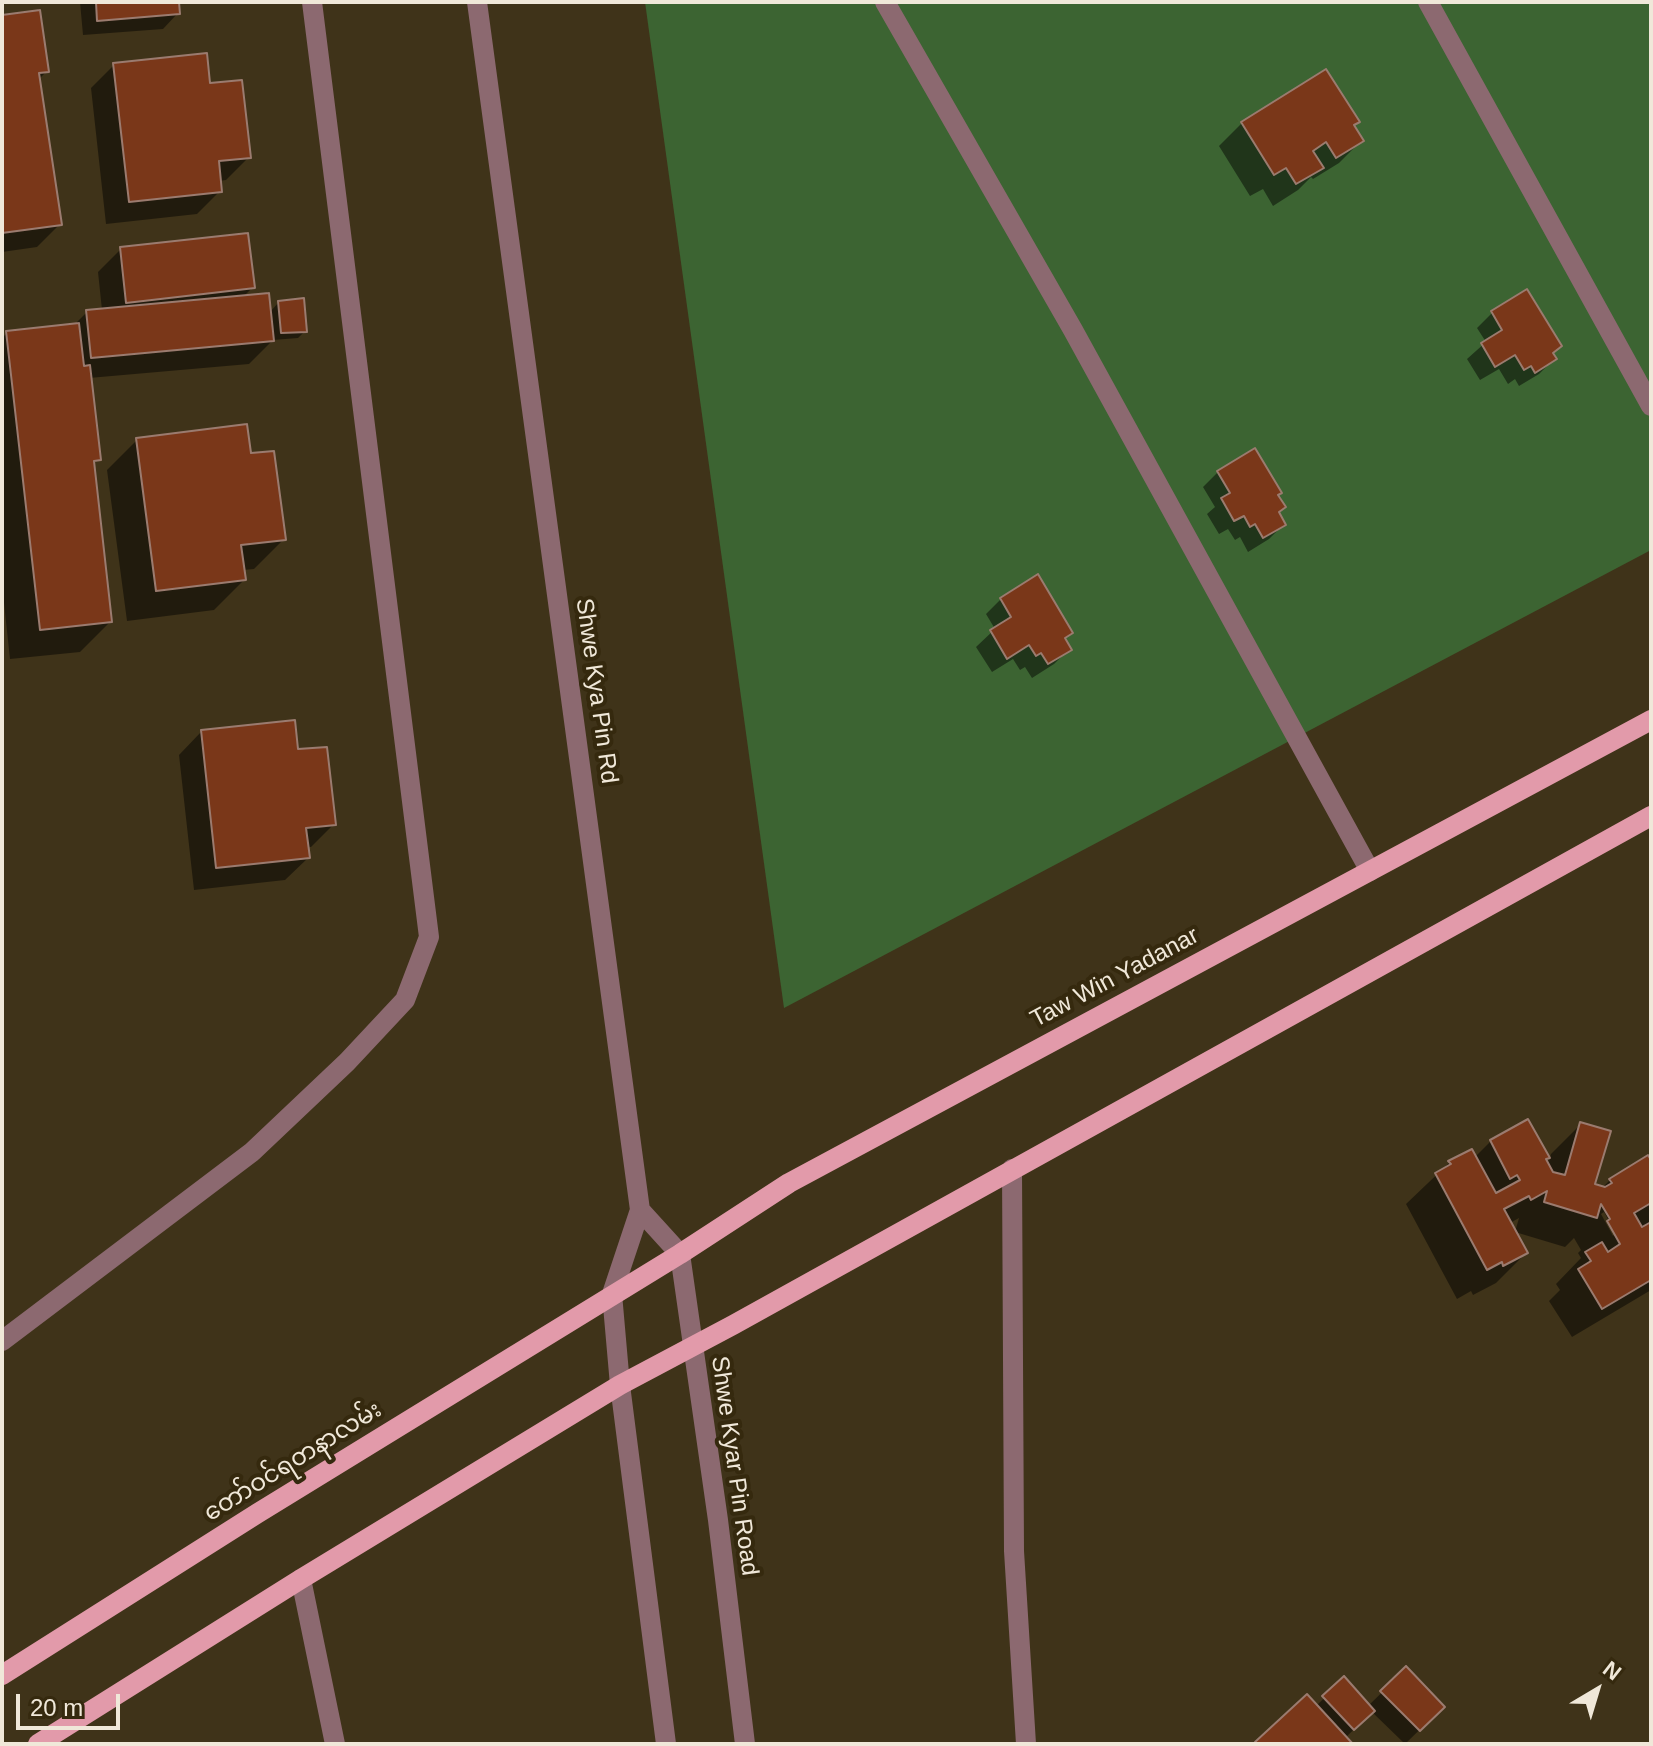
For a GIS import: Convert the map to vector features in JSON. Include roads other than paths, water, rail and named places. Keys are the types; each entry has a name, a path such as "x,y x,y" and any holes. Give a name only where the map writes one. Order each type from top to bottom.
{"main road":[{"name":"Taw Win Yadanar","path":"612,1294 789,1183 1651,720"},
{"path":"38,1744 620,1385 1651,816"},
{"name":"တော်ဝင်ရတနာလမ်း","path":"2,1675 612,1294"}],"street":[{"path":"2,1341 240,1162 347,1062 405,1000 429,937 312,2"},
{"name":"Shwe Kya Pin Rd","path":"477,2 640,1210 612,1294 620,1385"},
{"path":"885,2 1073,330 1370,871"},
{"path":"1428,2 1651,406"},
{"path":"1012,1169 1014,1551 1026,1744"},
{"path":"640,1210 680,1254"},
{"name":"Shwe Kyar Pin Road","path":"680,1254 718,1520 745,1744"},
{"path":"620,1385 666,1744"},
{"path":"301,1579 335,1744"}]}
